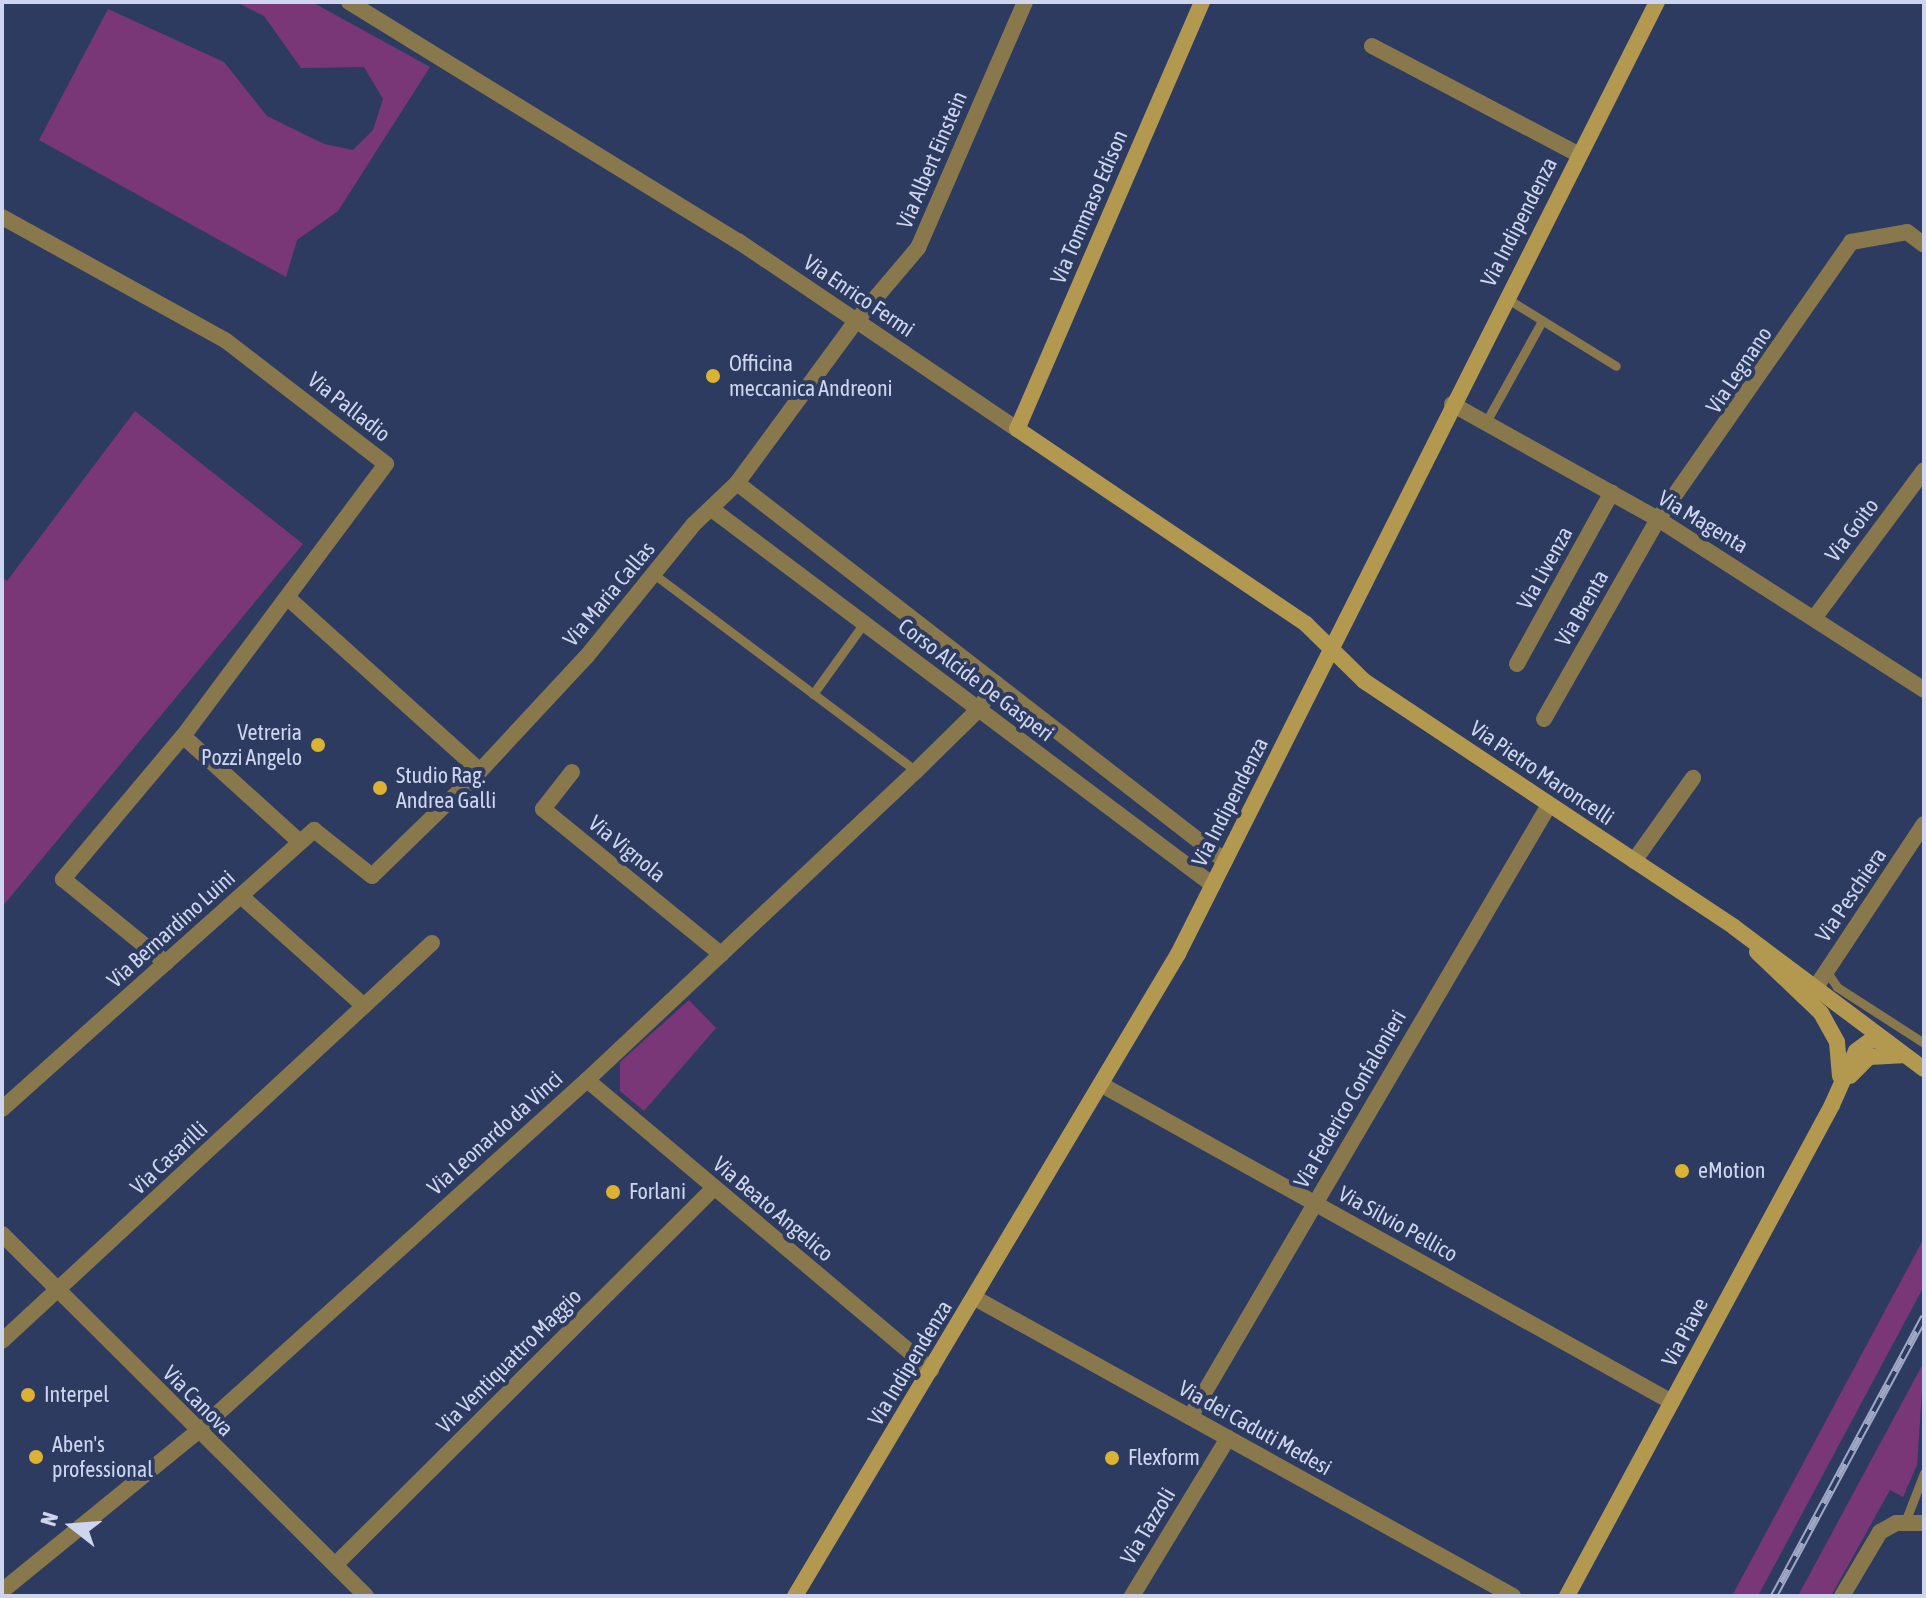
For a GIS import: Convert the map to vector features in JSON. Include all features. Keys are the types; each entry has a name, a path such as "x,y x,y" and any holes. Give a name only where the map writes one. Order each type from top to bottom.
{"street":[{"name":"Via Enrico Fermi","path":"349,2 738,241 1306,624 1332,647"},
{"name":"Via Albert Einstein","path":"856,321 918,248 1025,2"},
{"name":"Via Tommaso Edison","path":"1017,429 1202,2"},
{"name":"Via Indipendenza","path":"795,1596 1102,1085 1213,885 1505,298 1657,2"},
{"path":"1372,46 1578,154"},
{"name":"Via Palladio","path":"2,217 225,340 386,464 288,598"},
{"name":"Via Legnano","path":"1658,519 1851,242 1907,232 1924,245"},
{"name":"Via Maria Callas","path":"300,842 314,830 372,876 480,771 655,575 694,524 713,510 737,483 856,321"},
{"name":"Via Magenta","path":"1452,404 1658,519 1815,617 1924,690"},
{"name":"Via Goito","path":"1815,617 1924,470"},
{"name":"Corso Alcide De Gasperi","path":"737,483 1225,861"},
{"name":"Via Livenza","path":"1517,664 1612,492"},
{"name":"Corso Alcide De Gasperi","path":"713,510 1213,885"},
{"name":"Via Brenta","path":"1544,719 1658,519"},
{"path":"166,963 63,879 183,736 288,598 480,771"},
{"name":"Via Pietro Maroncelli","path":"1332,647 1364,681 1734,927 1814,990 1917,1064"},
{"name":"Via Leonardo da Vinci","path":"2,1591 197,1432 587,1080 916,771 979,709 995,683"},
{"path":"183,736 300,842"},
{"name":"Via Vignola","path":"572,772 543,809 721,954"},
{"path":"1634,861 1693,778"},
{"name":"Via Federico Confalonieri","path":"1190,1417 1549,805"},
{"name":"Via Peschiera","path":"1814,990 1924,824"},
{"name":"Via Bernardino Luini","path":"2,1109 300,842"},
{"path":"241,896 364,1006"},
{"name":"Via Pietro Maroncelli","path":"1734,927 1831,1029 1841,1056 1832,1105"},
{"name":"Via Casarilli","path":"2,1341 432,943"},
{"name":"Via Piave","path":"1567,1596 1861,1046 1871,1040 1888,1043"},
{"path":"1840,1089 1869,1057 1886,1052 1917,1064"},
{"name":"Via Beato Angelico","path":"587,1080 931,1370"},
{"name":"Via Silvio Pellico","path":"1102,1085 1672,1402"},
{"name":"Via Ventiquattro Maggio","path":"335,1565 714,1188"},
{"name":"Via Canova","path":"2,1234 197,1432 366,1596"},
{"name":"Via dei Caduti Medesi","path":"975,1298 1513,1596"},
{"name":"Via Tazzoli","path":"1132,1596 1228,1438"},
{"path":"1842,1596 1880,1532 1905,1522 1924,1523"}],"lane":[{"path":"1505,298 1616,366"},
{"path":"1486,422 1542,321"},
{"path":"655,575 916,771"},
{"path":"813,694 864,623"},
{"path":"1828,969 1837,987 1924,1043"},
{"path":"1905,1522 1924,1473"}],"shaded area":[{"path":"236,2 312,2 430,67 338,211 297,240 286,277 39,140 108,9 224,62 267,116 324,144 353,150 373,130 383,99 364,67 301,68 264,16"},
{"path":"135,411 303,544 2,907 2,577 7,581"},
{"path":"689,1000 716,1028 644,1111 620,1091 620,1062"},
{"path":"1924,1238 1924,1286 1758,1596 1732,1596"},
{"path":"1924,1362 1917,1465 1903,1497 1890,1490 1831,1596 1798,1596"}],"railway":[{"path":"1774,1596 1924,1317"}],"place":[{"name":"Officina meccanica Andreoni","path":"713,376"},
{"name":"Vetreria Pozzi Angelo","path":"318,745"},
{"name":"Studio Rag. Andrea Galli","path":"380,788"},
{"name":"eMotion","path":"1682,1171"},
{"name":"Forlani","path":"613,1192"},
{"name":"Interpel","path":"28,1395"},
{"name":"Aben's professional","path":"36,1457"},
{"name":"Flexform","path":"1112,1458"}]}
